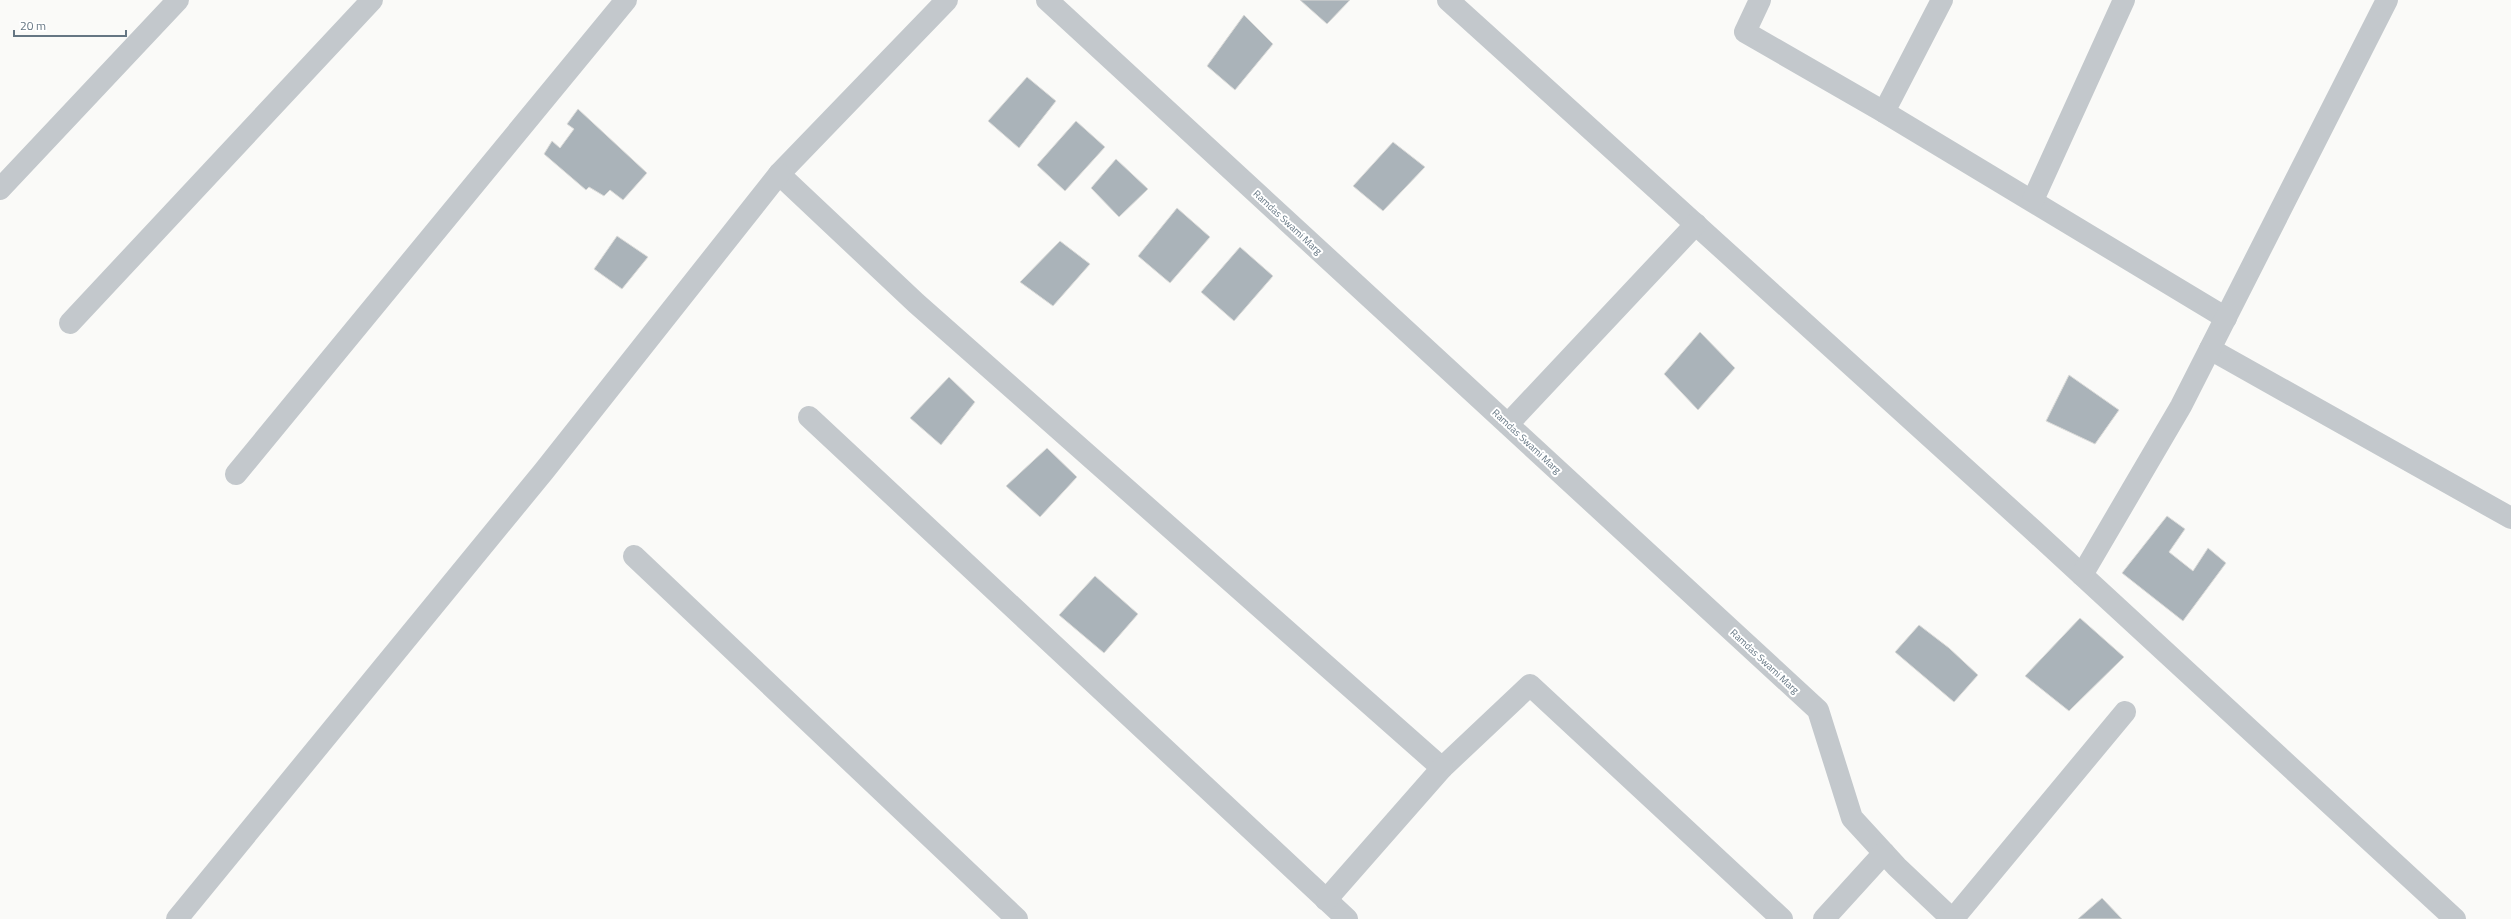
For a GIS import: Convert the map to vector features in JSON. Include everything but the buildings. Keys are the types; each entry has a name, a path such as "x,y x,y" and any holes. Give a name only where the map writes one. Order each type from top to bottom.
{"street":[{"path":"0,188 178,0"},
{"path":"70,323 372,0"},
{"path":"236,474 626,0"},
{"path":"177,919 544,471 779,174 947,0"},
{"name":"Ramdas Swami Marg","path":"1047,0 1818,710 1852,818 1884,853 1952,919"},
{"path":"1448,0 2082,575 2455,919"},
{"path":"1760,0 1746,32 2033,200 2226,318"},
{"path":"1884,112 1942,0"},
{"path":"2033,200 2124,0"},
{"path":"2082,575 2181,406 2387,0"},
{"path":"779,174 916,303 1442,768"},
{"path":"1508,424 1696,224"},
{"path":"2210,348 2511,518"},
{"path":"809,417 1347,919"},
{"path":"634,556 1017,919"},
{"path":"1326,900 1442,768 1530,685 1782,919"},
{"path":"1952,919 2125,712"},
{"path":"1824,919 1884,853"}]}
